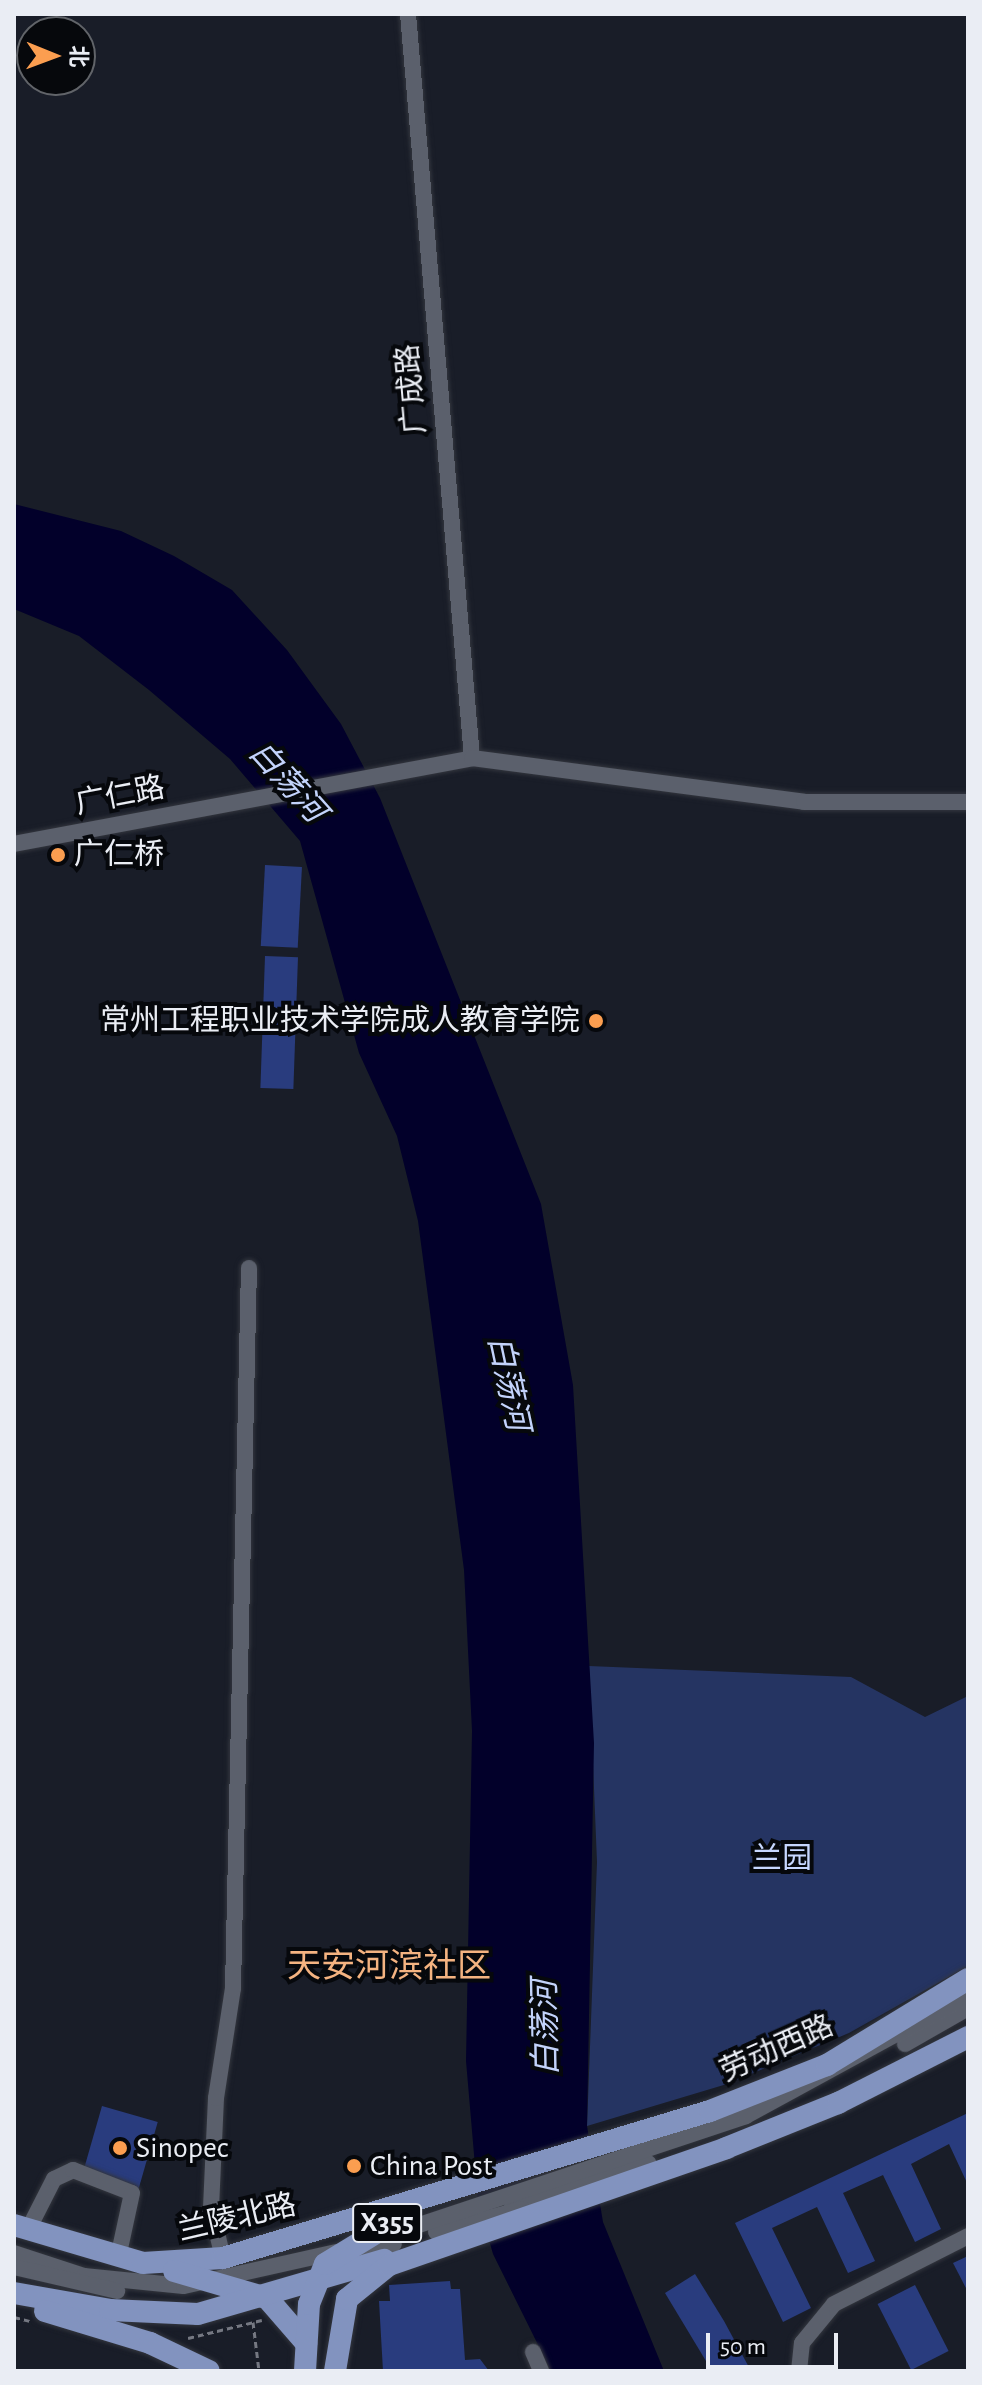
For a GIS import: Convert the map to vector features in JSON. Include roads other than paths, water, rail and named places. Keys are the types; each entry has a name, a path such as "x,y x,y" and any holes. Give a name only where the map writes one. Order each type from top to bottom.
{"main road":[{"name":"劳动西路","path":"599,2171 827,2065 968,1979"},
{"path":"14,2293 151,2315 198,2314 267,2298 326,2265 439,2244 479,2220 599,2171 838,2103 968,2037"},
{"path":"473,2186 599,2171"},
{"name":"兰陵北路","path":"21,2228 143,2263 223,2258 473,2186"},
{"name":"X355","path":"326,2265 473,2186"},
{"name":"X355","path":"335,2371 347,2299 389,2265 439,2244"},
{"path":"143,2263 231,2284 267,2298 305,2342 315,2371"},
{"path":"305,2371 305,2342 326,2265"},
{"path":"14,2299 150,2343 209,2371"}],"street":[{"name":"广成路","path":"408,14 472,758"},
{"name":"广仁路","path":"14,844 472,758"},
{"path":"472,758 804,802 968,802"},
{"path":"223,2258 211,2208 216,2098 233,1988 249,1268"},
{"path":"599,2171 746,2116 968,1995"},
{"path":"599,2171 724,2138 968,2008"},
{"path":"21,2228 54,2179 73,2170 132,2193 118,2258"},
{"path":"14,2267 87,2288 149,2294 231,2284 326,2265 479,2220"},
{"path":"799,2371 802,2343 834,2304 968,2236"},
{"path":"14,2253 123,2281 231,2284"},
{"path":"533,2352 541,2371"}],"water":[{"name":"白荡河","path":"14,504 121,531 174,556 232,590 287,650 341,724 380,798 541,1204 573,1385 594,1743 587,2126 603,2222 664,2371 551,2371 493,2254 478,2201 466,2061 472,1731 464,1570 418,1221 397,1136 359,1053 300,841 230,759 149,690 79,636 14,609"}],"place":[{"name":"广仁桥","path":"58,855"},
{"name":"常州工程职业技术学院成人教育学院","path":"596,1021"},
{"name":"Sinopec","path":"120,2148"},
{"name":"China Post","path":"354,2166"}],"district":[{"name":"天安河滨社区","path":"389,1968"}],"park label":[{"name":"兰园","path":"782,1859"}]}
